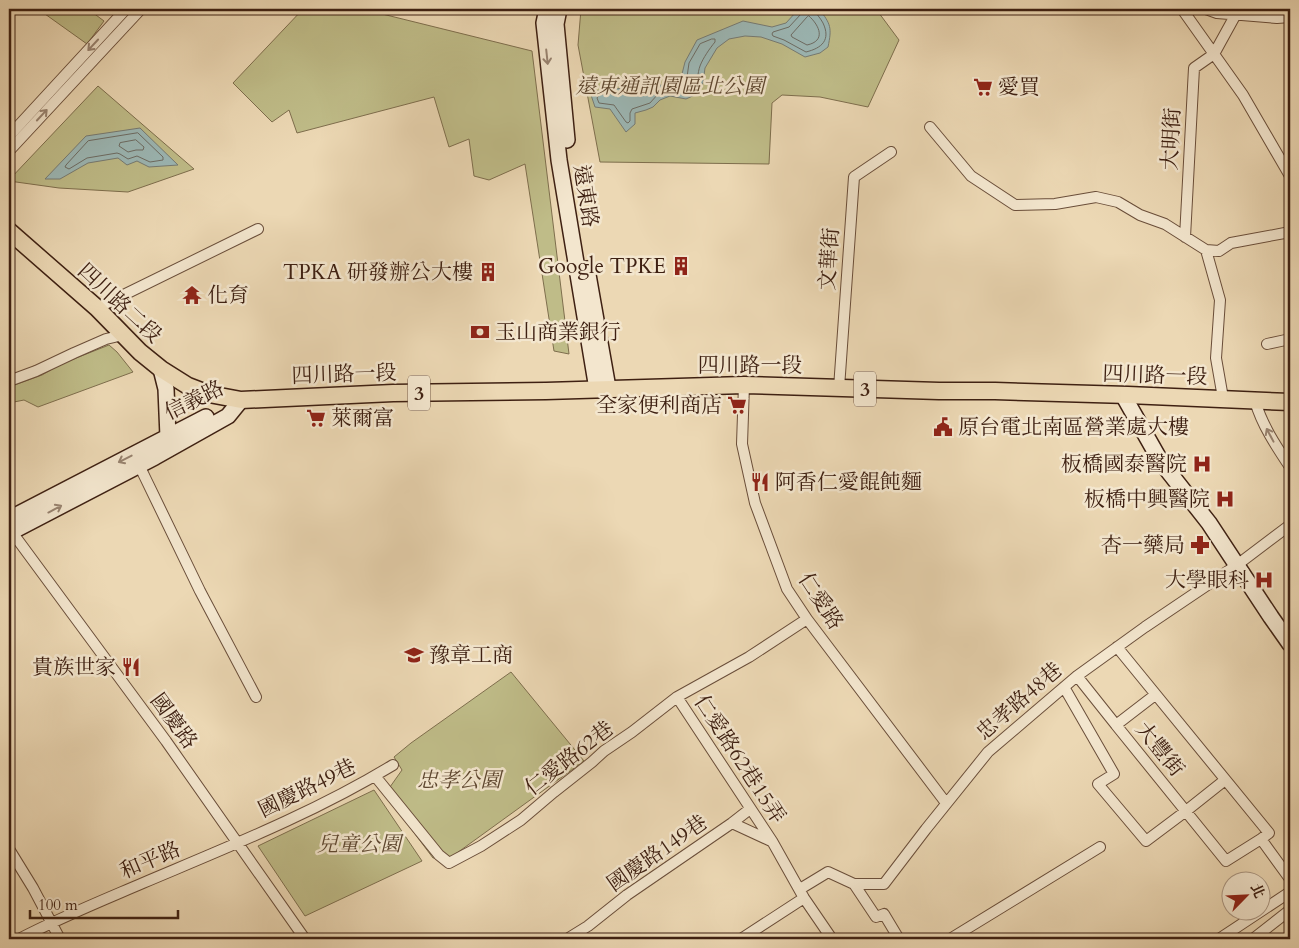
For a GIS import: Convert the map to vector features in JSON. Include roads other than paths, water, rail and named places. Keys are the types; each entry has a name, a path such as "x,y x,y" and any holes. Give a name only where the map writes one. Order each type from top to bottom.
{"main road":[{"name":"四川路二段","path":"9,231 97,308 140,352 161,369 188,386 209,394"},
{"name":"四川路一段","path":"209,394 241,400 393,393 744,385 1222,398 1290,402"}],"street":[{"path":"9,136 126,9"},
{"path":"9,151 141,9"},
{"name":"遠東路","path":"547,9 544,24 558,160 603,389"},
{"name":"遠東路","path":"559,9 556,24 568,158 603,389"},
{"path":"1182,9 1242,95 1290,176"},
{"path":"1206,9 1217,13 1277,18 1290,17"},
{"path":"1214,54 1236,14"},
{"name":"大明街","path":"1185,237 1194,68 1214,54"},
{"path":"930,127 971,176 1014,205 1055,204 1096,196 1118,202 1140,214 1165,224 1206,250 1219,251 1231,243 1290,232"},
{"name":"文華街","path":"839,388 854,177 891,152"},
{"path":"97,308 258,229"},
{"path":"1206,250 1220,300 1216,358 1222,398"},
{"path":"9,381 36,371 106,339 123,335"},
{"path":"1267,344 1290,339"},
{"path":"155,457 165,445 168,437 166,389 161,369"},
{"name":"仁愛路","path":"744,385 742,444 755,503 787,589 946,803"},
{"path":"1123,395 1161,462 1209,523 1289,641"},
{"name":"信義路","path":"10,528 168,437 241,400"},
{"name":"信義路","path":"10,528 155,457 228,416 241,400"},
{"path":"1255,401 1258,413 1290,467"},
{"path":"139,465 200,590 256,697"},
{"name":"忠孝路48巷","path":"854,884 884,884 988,752 1077,676 1237,565 1290,525"},
{"name":"國慶路","path":"10,528 166,741 305,939"},
{"name":"仁愛路62巷","path":"375,776 439,855 450,862 481,846 520,820 604,751 677,697 749,657 807,618"},
{"name":"大豐街","path":"1116,648 1156,695 1269,833 1226,861 1116,725 1156,695"},
{"path":"1077,676 1116,725"},
{"path":"1064,687 1114,774 1098,784 1146,841 1225,780"},
{"name":"仁愛路62巷15弄","path":"677,697 772,841 802,894 832,939"},
{"name":"國慶路49巷","path":"237,843 327,802 393,765"},
{"path":"732,823 750,809"},
{"name":"國慶路149巷","path":"568,939 588,926 627,895 732,823 772,841"},
{"path":"1261,839 1290,879"},
{"name":"和平路","path":"19,939 50,922 237,843"},
{"path":"950,939 1100,847"},
{"path":"9,849 33,888 60,939"},
{"path":"741,939 802,894 828,872 854,884 876,917 884,914 899,939"},
{"path":"1219,939 1290,892"},
{"path":"1253,939 1290,910"},
{"path":"1224,939 1232,930"}],"water":[{"path":"802,9 819,9 828,23 830,35 828,47 820,53 805,57 782,44 761,37 745,36 729,39 717,48 705,68 703,83 697,94 686,99 670,96 660,100 653,107 635,113 635,124 626,132 610,109 595,107 590,92 675,83 682,74 685,62 697,40 743,21 772,27 786,23 796,12"},
{"path":"140,128 178,165 149,167 137,161 127,165 118,158 88,163 60,179 45,179 86,136"}],"place":[{"name":"愛買","path":"983,87"},
{"name":"Google TPKE","path":"681,266"},
{"name":"TPKA 研發辦公大樓","path":"488,272"},
{"name":"化育","path":"192,295"},
{"name":"玉山商業銀行","path":"480,332"},
{"name":"全家便利商店","path":"737,405"},
{"name":"萊爾富","path":"316,418"},
{"name":"原台電北南區營業處大樓","path":"943,427"},
{"name":"板橋國泰醫院","path":"1202,464"},
{"name":"阿香仁愛餛飩麵","path":"760,482"},
{"name":"板橋中興醫院","path":"1225,499"},
{"name":"杏一藥局","path":"1200,545"},
{"name":"大學眼科","path":"1264,580"},
{"name":"豫章工商","path":"414,655"},
{"name":"貴族世家","path":"131,667"}],"park label":[{"name":"遠東通訊園區北公園","path":"670,86"},
{"name":"忠孝公園","path":"459,780"},
{"name":"兒童公園","path":"359,844"}]}
